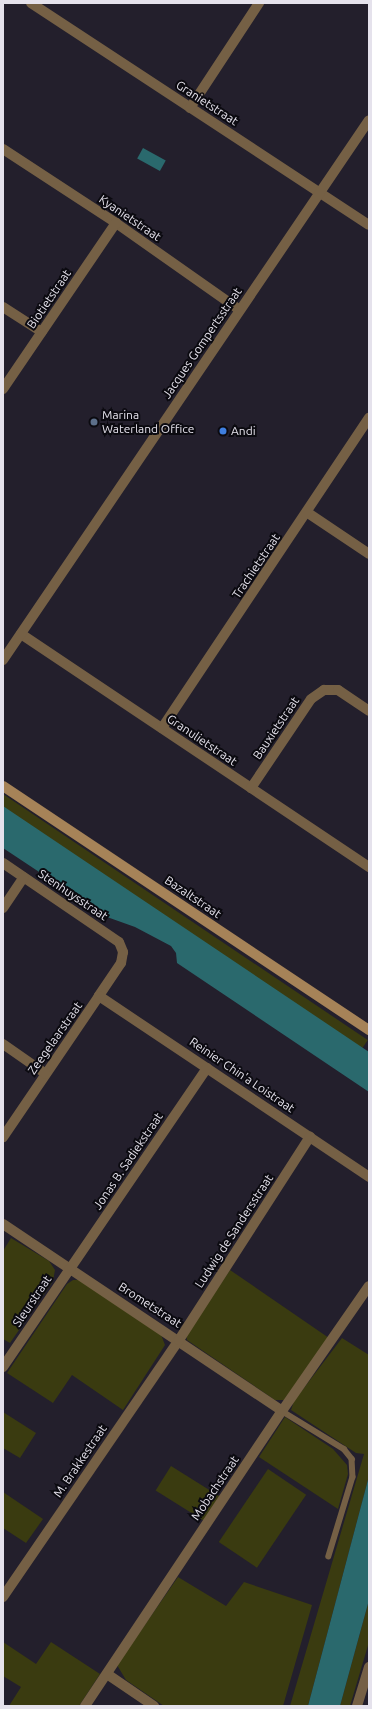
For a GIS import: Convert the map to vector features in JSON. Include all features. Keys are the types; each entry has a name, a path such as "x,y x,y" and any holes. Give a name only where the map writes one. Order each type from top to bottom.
{"street":[{"name":"Granietstraat","path":"31,3 369,225"},
{"path":"190,108 259,3"},
{"name":"Jacques Gompertsstraat","path":"3,660 369,120"},
{"name":"Kyanietstraat","path":"3,149 116,223 240,310"},
{"name":"Biotietstraat","path":"3,389 116,223"},
{"path":"3,307 42,332"},
{"name":"Trachietstraat","path":"162,728 308,512 369,418"},
{"path":"308,512 369,554"},
{"name":"Granulietstraat","path":"21,634 369,867"},
{"name":"Bauxietstraat","path":"251,788 311,699 324,690 338,690 369,711"},
{"name":"Bazaltstraat","path":"3,786 369,1030"},
{"name":"Stenhuysstraat","path":"3,863 119,942 123,952"},
{"path":"3,908 24,877"},
{"name":"Zeegelaarstraat","path":"3,1137 121,963 123,952"},
{"name":"Reinier Chin'a Loistraat","path":"99,996 369,1177"},
{"path":"3,1044 46,1074"},
{"name":"Jonas B. Sadiekstraat","path":"70,1269 207,1068"},
{"name":"Ludwig de Sandersstraat","path":"179,1340 310,1137"},
{"name":"Brometstraat","path":"3,1224 179,1340 282,1411"},
{"name":"Sleurstraat","path":"3,1367 70,1269"},
{"name":"Mobachstraat","path":"85,1706 282,1411 369,1286"},
{"name":"M. Brakkestraat","path":"3,1597 179,1340"},
{"path":"357,1706 369,1668"},
{"path":"106,1674 154,1706"}],"lane":[{"path":"282,1411 344,1449 352,1459 353,1477 329,1556"}],"shaded area":[{"path":"143,148 166,161 160,171 137,158"},
{"path":"3,794 368,1040 361,1050 3,808"},
{"path":"3,806 369,1052 369,1092 177,963 176,953 171,946 135,927 107,917 3,848"},
{"path":"11,1238 49,1261 55,1270 53,1281 10,1343 3,1339 3,1251"},
{"path":"230,1270 329,1338 284,1400 275,1400 187,1340 186,1334"},
{"path":"73,1280 81,1280 160,1332 165,1345 123,1410 72,1375 53,1403 7,1373 67,1284"},
{"path":"342,1338 369,1355 369,1476 308,1706 290,1706 364,1454 356,1453 291,1410 294,1401"},
{"path":"3,1412 36,1433 20,1458 3,1448"},
{"path":"285,1417 333,1449 347,1465 348,1474 338,1509 259,1457"},
{"path":"171,1466 219,1496 204,1521 156,1491"},
{"path":"268,1469 306,1495 257,1568 219,1542"},
{"path":"369,1476 369,1600 340,1706 308,1706"},
{"path":"3,1492 43,1519 26,1543 3,1528"},
{"path":"178,1577 226,1606 244,1582 312,1605 283,1706 164,1706 126,1680 117,1665"},
{"path":"369,1600 369,1642 350,1706 340,1706"},
{"path":"3,1642 36,1664 51,1642 100,1674 79,1706 9,1706 21,1687 3,1676"}],"place":[{"name":"Marina Waterland Office","path":"94,422"},
{"name":"Andi","path":"223,431"}]}
